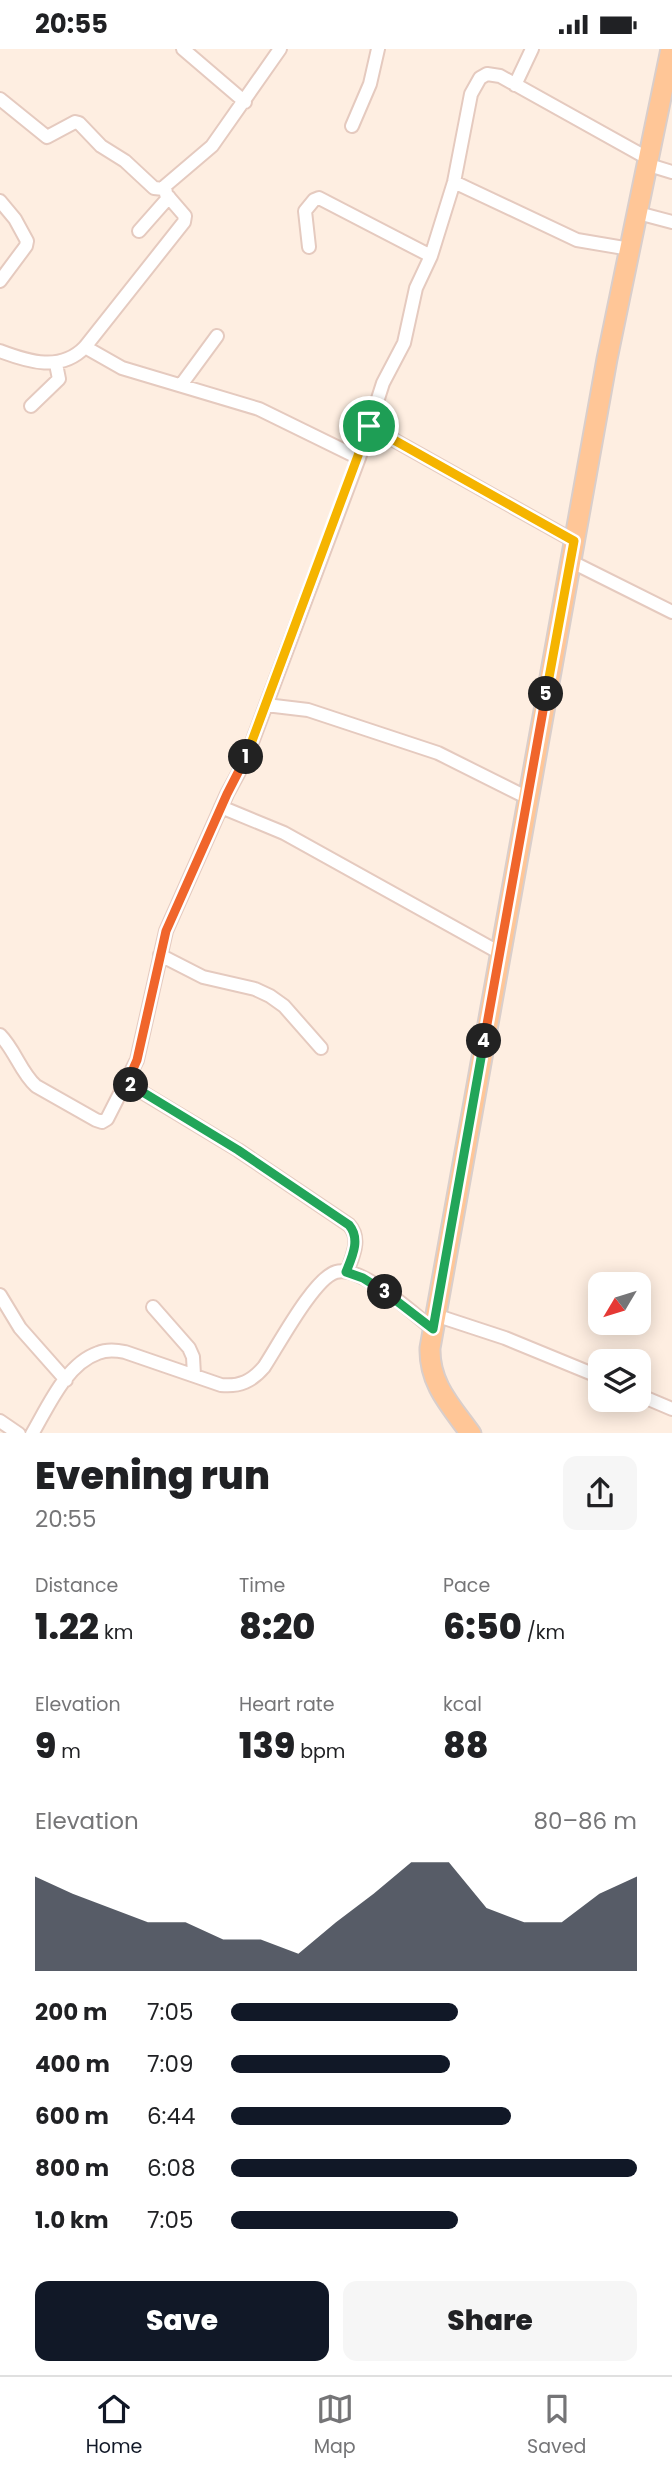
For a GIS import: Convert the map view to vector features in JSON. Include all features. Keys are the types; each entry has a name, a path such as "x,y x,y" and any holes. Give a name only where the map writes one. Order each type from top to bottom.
{"main road":[{"path":"471,1433 436,1383 430,1364 434,1322 572,551 671,49"}],"street":[{"path":"183,49 245,101"},
{"path":"139,231 166,193 167,184 212,146 280,49"},
{"path":"352,126 370,84 378,49"},
{"path":"515,85 532,49"},
{"path":"0,1035 11,1047 33,1084 99,1122 107,1119 137,1060 160,955 171,919 221,807 243,765 359,459 383,383 404,344 416,288 431,256 454,182 475,86 480,78 487,74 500,76 649,162 672,172"},
{"path":"0,98 0,104"},
{"path":"0,98 47,137 75,122 79,123 101,146 125,161 154,188 166,193 185,216 184,222 85,347 69,359 56,364 0,351"},
{"path":"454,182 577,240 630,249"},
{"path":"309,247 305,211 319,198 431,256"},
{"path":"0,201 15,219 27,241 0,281"},
{"path":"638,213 672,222"},
{"path":"181,385 217,335"},
{"path":"85,347 122,367 259,408 359,459"},
{"path":"31,407 59,379 56,364"},
{"path":"369,426 672,612"},
{"path":"266,705 308,710 438,753 528,797"},
{"path":"221,807 284,833 500,953"},
{"path":"160,955 203,977 255,989 270,996 284,1006 321,1048"},
{"path":"127,1083 238,1150 349,1225 353,1230 355,1243 346,1272"},
{"path":"32,1433 72,1372 97,1353 112,1350 152,1359 221,1385 244,1384 256,1377 313,1290 336,1272 346,1272 379,1287 434,1322 505,1338 588,1372"},
{"path":"0,1295 20,1328 66,1380"},
{"path":"153,1307 189,1348 193,1357 194,1375"},
{"path":"651,1400 672,1409"},
{"path":"0,1421 19,1433"}],"route":[{"path":"369,426 574,541 433,1329 379,1287 346,1272 355,1243 353,1230 349,1225 238,1150 127,1083 137,1060 166,931 227,794 245,761 369,426"}]}
